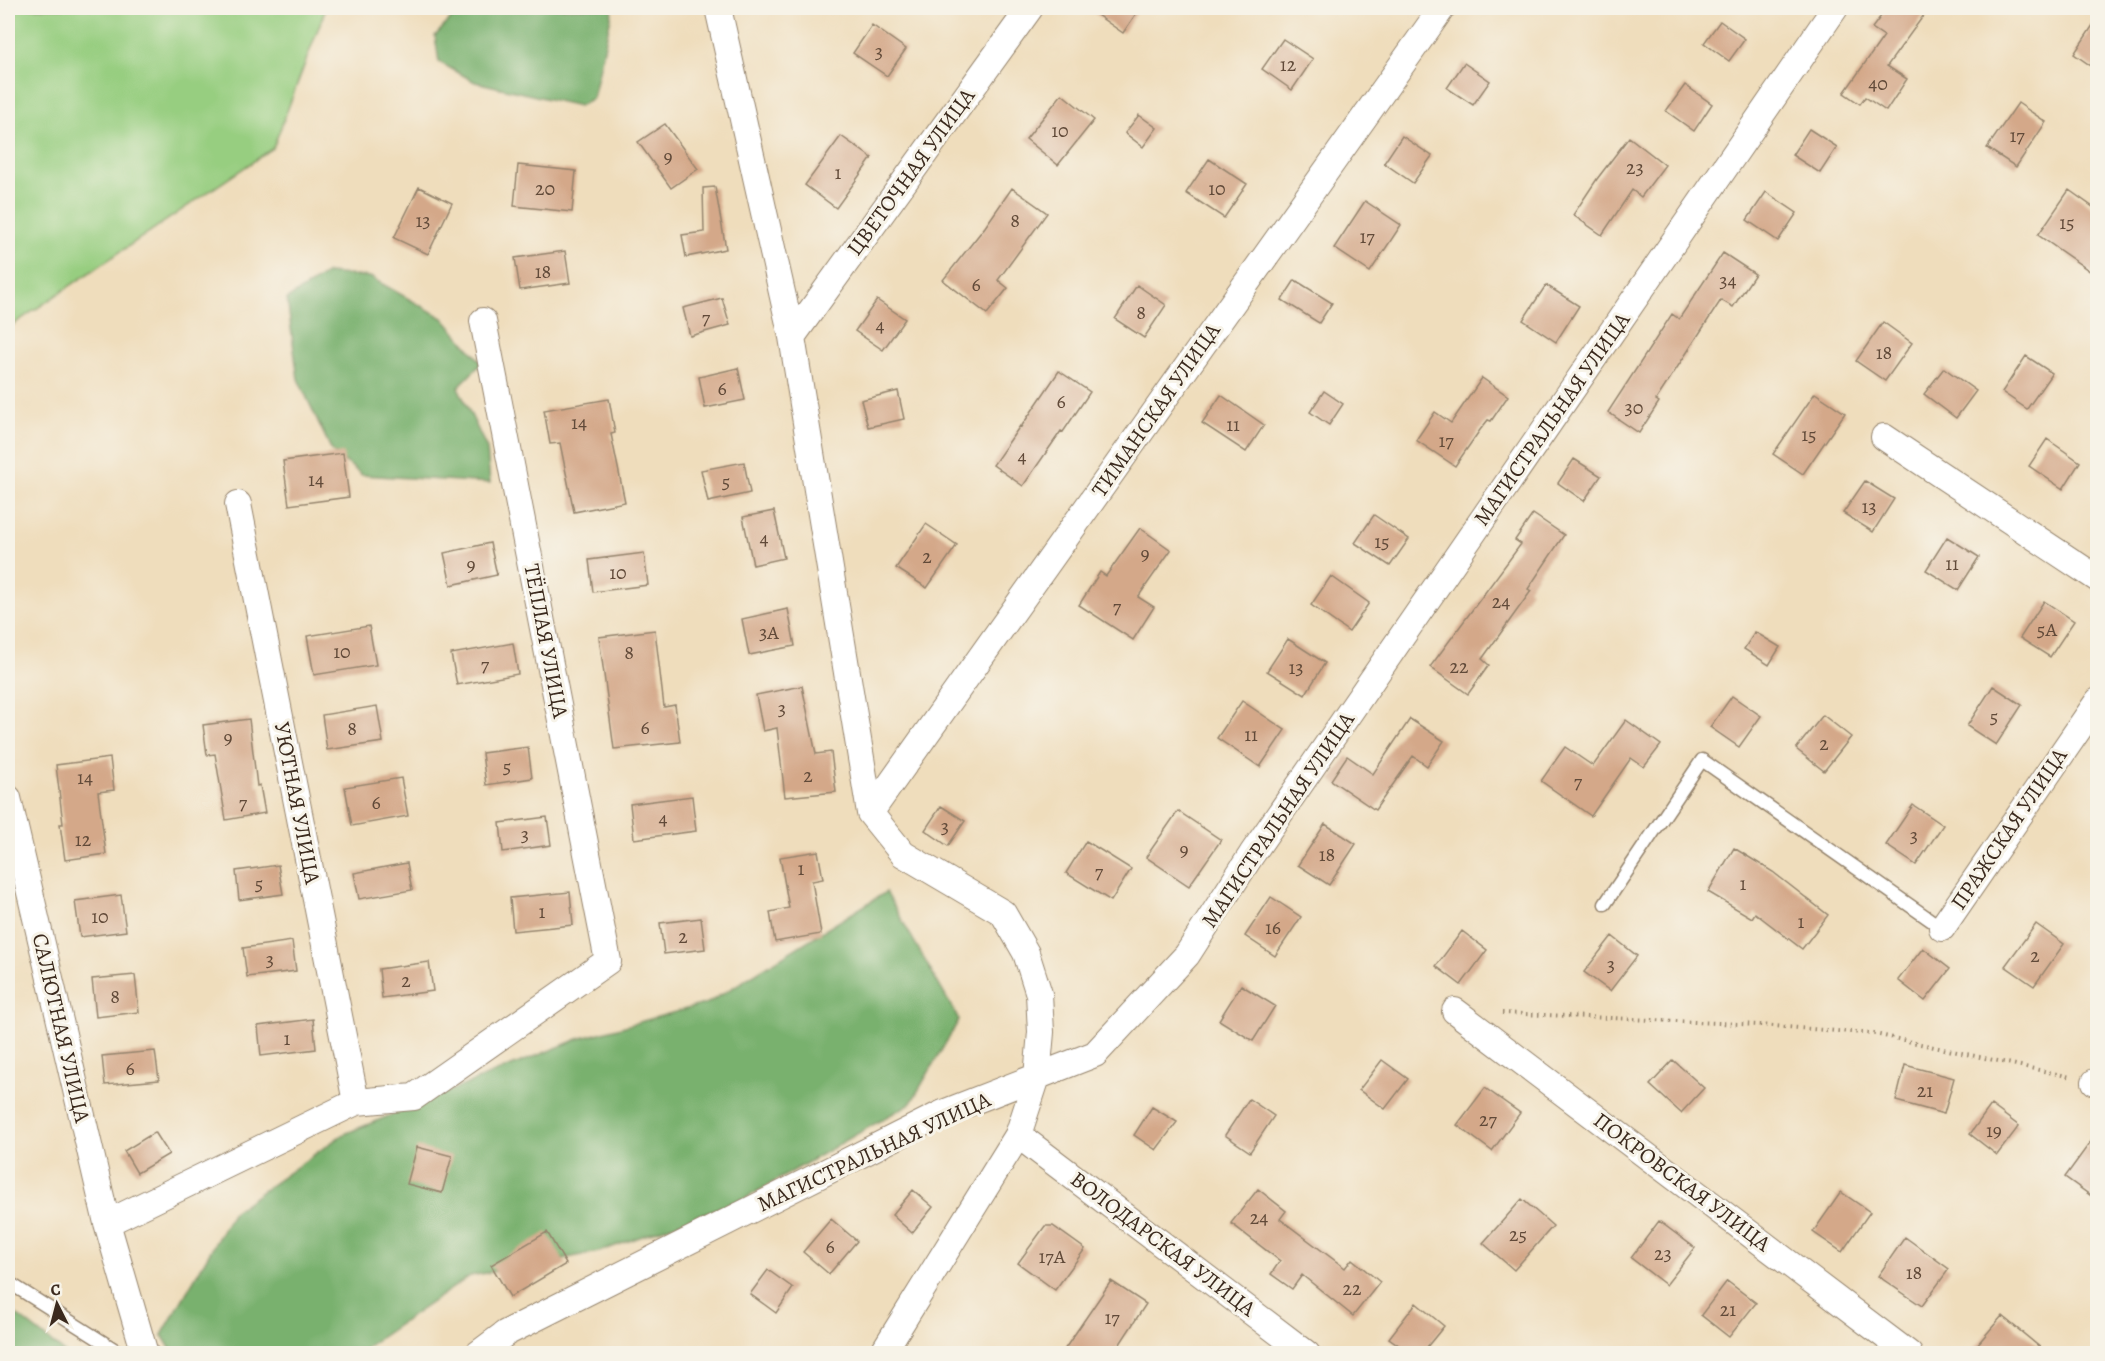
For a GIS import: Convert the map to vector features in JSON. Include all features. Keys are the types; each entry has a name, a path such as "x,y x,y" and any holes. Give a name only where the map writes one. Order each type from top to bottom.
{"street":[{"path":"718,8 792,337 870,813 903,854 1003,914 1026,953 1039,994 1041,1032 1037,1077 1018,1134 882,1353"},
{"name":"ЦВЕТОЧНАЯ УЛИЦА","path":"792,337 1030,8"},
{"name":"ТИМАНСКАЯ УЛИЦА","path":"870,813 1442,8"},
{"name":"МАГИСТРАЛЬНАЯ УЛИЦА","path":"478,1353 506,1333 943,1113 1095,1054 1187,955 1252,854 1835,8"},
{"name":"ТЁПЛАЯ УЛИЦА","path":"356,1102 414,1097 608,961 483,321"},
{"path":"1884,438 2097,579"},
{"name":"УЮТНАЯ УЛИЦА","path":"238,504 356,1102"},
{"name":"ПРАЖСКАЯ УЛИЦА","path":"1942,928 2097,700"},
{"name":"САЛЮТНАЯ УЛИЦА","path":"8,798 107,1223 145,1353"},
{"name":"ПОКРОВСКАЯ УЛИЦА","path":"1455,1011 1909,1353"},
{"path":"107,1223 356,1102"},
{"name":"ВОЛОДАРСКАЯ УЛИЦА","path":"1018,1134 1307,1353"}],"lane":[{"path":"1605,904 1702,760 1942,928"},
{"path":"8,1282 122,1353"}],"path":[{"path":"1455,1011 1761,1025 1875,1034 2097,1082"}],"green space":[{"path":"8,8 326,8 273,148 8,328"},
{"path":"461,8 613,8 593,98 579,106 475,82 439,62 435,36"},
{"path":"327,273 370,277 443,318 482,363 458,387 487,449 490,483 362,475 332,451 298,379 287,299"},
{"path":"886,892 959,1020 911,1103 746,1198 599,1252 470,1276 368,1346 363,1353 173,1353 162,1335 233,1212 342,1135 578,1039 708,1003"},
{"path":"8,1308 65,1353 8,1353"}],"building":[{"path":"1087,8 1140,8 1123,33"},
{"path":"1887,8 1929,8 1887,66 1907,79 1886,111 1865,97 1860,104 1844,93 1884,36 1872,28"},
{"path":"2097,19 2097,70 2074,54"},
{"path":"1720,21 1745,39 1729,61 1704,43"},
{"path":"872,25 906,49 887,76 853,53"},
{"path":"1283,39 1313,59 1292,90 1262,69"},
{"path":"1464,63 1490,81 1473,105 1447,88"},
{"path":"1685,85 1712,104 1694,131 1666,111"},
{"path":"1062,94 1094,120 1058,165 1026,139"},
{"path":"2018,103 2046,122 2016,167 1987,148"},
{"path":"1139,115 1157,128 1143,147 1125,133"},
{"path":"665,124 698,169 671,188 638,142"},
{"path":"1809,129 1837,147 1820,173 1792,155"},
{"path":"841,136 872,158 836,208 805,185"},
{"path":"1402,136 1432,156 1413,183 1384,163"},
{"path":"1629,137 1665,165 1641,197 1632,190 1602,235 1573,215"},
{"path":"1209,159 1247,184 1224,218 1186,193"},
{"path":"518,165 576,171 572,212 514,206"},
{"path":"419,187 452,203 428,254 394,238"},
{"path":"715,187 726,249 686,257 682,235 704,232 703,188"},
{"path":"1012,188 1047,213 998,280 1008,288 987,314 943,280 985,227"},
{"path":"2069,190 2097,210 2097,276 2038,235"},
{"path":"1766,192 1797,213 1778,241 1747,220"},
{"path":"1365,201 1401,225 1370,272 1334,248"},
{"path":"565,251 570,283 520,290 515,258"},
{"path":"1723,253 1755,274 1733,307 1721,300 1656,400 1659,402 1639,433 1608,412 1672,314 1679,319"},
{"path":"1295,280 1332,303 1319,323 1282,300"},
{"path":"1137,285 1166,305 1144,338 1115,319"},
{"path":"1546,285 1579,306 1556,342 1523,320"},
{"path":"722,298 730,325 690,336 683,308"},
{"path":"877,300 905,319 883,350 855,331"},
{"path":"1883,322 1912,343 1885,381 1856,361"},
{"path":"2026,356 2052,373 2027,409 2002,392"},
{"path":"738,368 745,400 705,408 699,377"},
{"path":"1944,368 1976,391 1956,418 1924,394"},
{"path":"1059,371 1090,392 1023,486 993,465"},
{"path":"1482,378 1508,396 1455,466 1416,440 1435,412 1451,423"},
{"path":"898,391 904,419 868,427 861,400"},
{"path":"1324,391 1343,404 1329,425 1310,412"},
{"path":"1815,393 1845,413 1803,474 1773,454"},
{"path":"1221,395 1264,425 1246,452 1202,423"},
{"path":"609,399 615,433 611,434 625,502 574,512 560,443 550,444 544,410"},
{"path":"2047,439 2080,462 2063,489 2029,466"},
{"path":"343,453 349,497 289,505 283,461"},
{"path":"1574,459 1601,476 1584,501 1558,483"},
{"path":"744,462 750,493 708,502 701,470"},
{"path":"1865,481 1894,499 1873,532 1843,513"},
{"path":"774,511 784,558 753,565 743,517"},
{"path":"1533,514 1564,535 1528,589 1531,591 1482,659 1489,665 1468,694 1430,667 1521,544 1515,540"},
{"path":"1374,515 1409,539 1390,566 1355,543"},
{"path":"926,524 957,545 927,588 896,568"},
{"path":"1140,528 1171,550 1138,597 1154,607 1133,640 1079,605 1100,572 1106,576"},
{"path":"1947,537 1979,557 1958,590 1926,570"},
{"path":"490,543 497,575 451,585 444,553"},
{"path":"644,553 648,585 593,592 589,560"},
{"path":"1331,576 1369,603 1349,632 1311,605"},
{"path":"2044,601 2074,621 2050,657 2020,638"},
{"path":"788,609 795,646 749,655 742,619"},
{"path":"369,626 376,665 314,675 307,636"},
{"path":"655,630 664,707 675,705 680,742 614,749 599,637"},
{"path":"1755,632 1780,647 1769,665 1744,649"},
{"path":"1288,639 1325,663 1305,695 1267,671"},
{"path":"513,643 518,674 457,685 451,654"},
{"path":"802,686 816,754 831,752 836,792 785,797 777,728 763,731 756,695"},
{"path":"1993,686 2022,705 1996,745 1967,726"},
{"path":"1732,696 1761,716 1739,747 1710,727"},
{"path":"1242,701 1285,730 1260,767 1217,738"},
{"path":"377,706 383,742 327,750 322,715"},
{"path":"1823,715 1851,737 1824,771 1796,749"},
{"path":"249,719 257,786 260,785 265,813 226,820 215,754 207,755 203,725"},
{"path":"1410,719 1444,741 1427,766 1413,756 1375,810 1331,780 1347,756 1373,774"},
{"path":"1626,720 1661,745 1644,767 1631,758 1591,816 1541,781 1565,747 1593,766"},
{"path":"528,747 532,778 486,785 482,753"},
{"path":"110,758 114,790 98,792 106,854 65,860 56,765"},
{"path":"401,778 408,816 352,826 345,787"},
{"path":"692,796 696,831 634,839 630,804"},
{"path":"1913,805 1943,825 1916,865 1886,845"},
{"path":"941,806 965,821 948,846 925,830"},
{"path":"1178,811 1221,840 1189,886 1146,857"},
{"path":"547,817 551,845 503,852 500,823"},
{"path":"1325,824 1356,844 1329,885 1298,865"},
{"path":"1086,841 1131,869 1111,901 1066,873"},
{"path":"1734,848 1773,872 1828,915 1802,949 1755,913 1752,918 1708,892"},
{"path":"818,851 823,879 812,881 821,934 775,942 770,912 789,908 780,857"},
{"path":"407,863 412,890 359,899 354,873"},
{"path":"278,865 283,894 239,900 236,871"},
{"path":"570,892 573,925 513,931 510,898"},
{"path":"121,895 126,931 80,937 75,901"},
{"path":"1271,897 1301,917 1275,956 1245,936"},
{"path":"701,918 705,949 664,954 660,923"},
{"path":"2036,924 2064,944 2034,986 2005,966"},
{"path":"1462,931 1487,950 1461,985 1436,966"},
{"path":"1612,936 1637,956 1610,991 1584,972"},
{"path":"292,941 296,971 247,977 243,948"},
{"path":"1923,948 1950,969 1925,1001 1898,980"},
{"path":"429,962 433,991 382,998 379,969"},
{"path":"135,975 139,1012 96,1017 92,979"},
{"path":"1241,985 1275,1006 1253,1041 1219,1020"},
{"path":"313,1019 316,1049 261,1056 258,1026"},
{"path":"155,1051 159,1080 105,1085 102,1056"},
{"path":"1382,1060 1408,1079 1385,1109 1359,1090"},
{"path":"1673,1060 1704,1088 1681,1113 1650,1085"},
{"path":"1905,1065 1954,1078 1944,1114 1896,1101"},
{"path":"1485,1088 1520,1113 1492,1151 1457,1125"},
{"path":"1249,1099 1274,1116 1250,1152 1225,1135"},
{"path":"1991,1105 2019,1126 1997,1155 1970,1134"},
{"path":"1152,1107 1177,1122 1156,1150 1134,1135"},
{"path":"155,1132 169,1154 137,1173 124,1151"},
{"path":"2097,1133 2097,1200 2065,1177"},
{"path":"417,1147 452,1156 442,1193 407,1184"},
{"path":"1258,1189 1286,1211 1280,1219 1345,1268 1352,1259 1380,1282 1353,1316 1302,1275 1292,1289 1271,1274 1280,1261 1231,1223"},
{"path":"913,1190 933,1207 912,1233 892,1215"},
{"path":"1841,1192 1870,1212 1842,1252 1813,1232"},
{"path":"1522,1199 1553,1226 1514,1270 1483,1243"},
{"path":"831,1219 857,1241 829,1274 803,1252"},
{"path":"1659,1221 1695,1248 1666,1285 1631,1258"},
{"path":"1045,1226 1053,1226 1085,1249 1055,1290 1018,1263"},
{"path":"547,1232 566,1264 510,1297 491,1265"},
{"path":"1905,1237 1949,1269 1922,1306 1878,1276"},
{"path":"768,1270 793,1288 776,1313 750,1294"},
{"path":"1111,1281 1146,1304 1114,1353 1062,1353"},
{"path":"1727,1281 1756,1303 1729,1337 1701,1315"},
{"path":"1416,1303 1444,1326 1422,1353 1410,1353 1389,1338"},
{"path":"2002,1316 2047,1353 1970,1353"}]}
